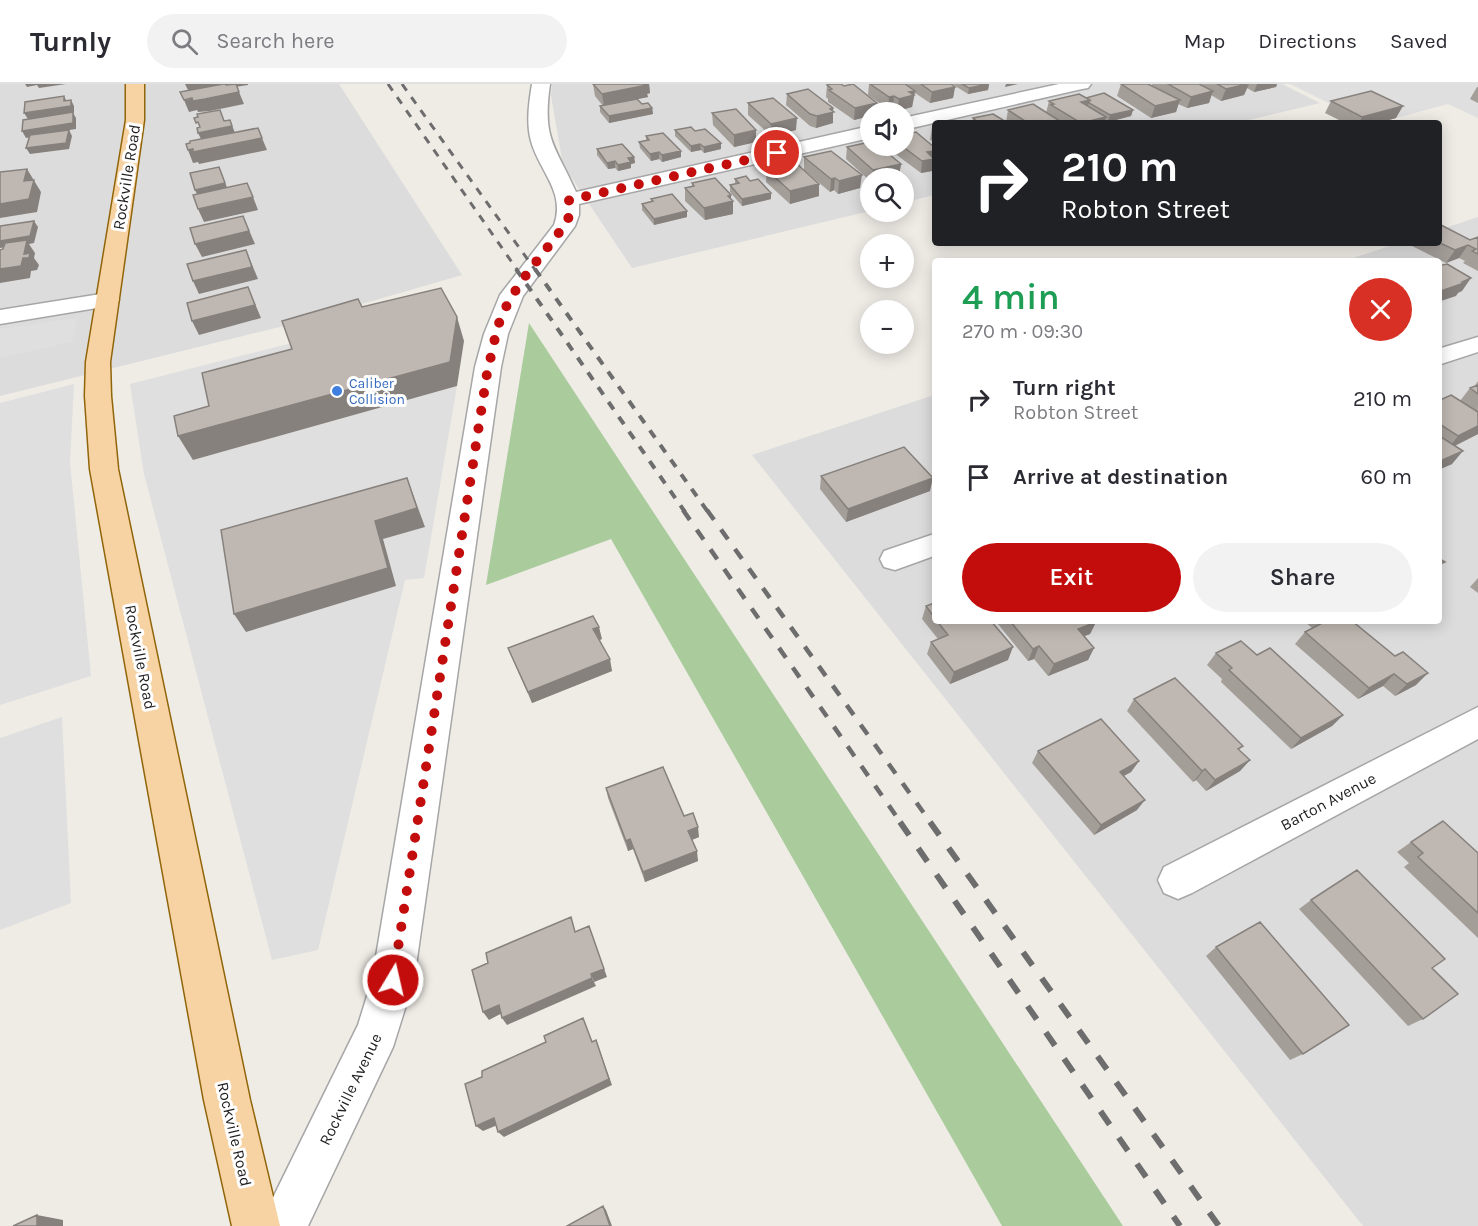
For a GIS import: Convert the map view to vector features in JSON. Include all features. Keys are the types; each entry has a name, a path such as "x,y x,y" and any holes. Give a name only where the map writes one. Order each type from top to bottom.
{"main road":[{"name":"Rockville Road","path":"135,84 135,120 98,362 98,396 104,469 224,1089 256,1226"}],"street":[{"path":"541,84 538,102 540,138 569,200 860,134"},
{"path":"914,122 1082,84"},
{"name":"Rockville Avenue","path":"283,1226 378,1032 393,980 495,334 512,295 564,226 570,215 569,200"},
{"path":"0,317 107,300"},
{"path":"1442,357 1478,344"},
{"path":"895,559 932,545"},
{"name":"Barton Avenue","path":"1179,880 1478,722"}],"shaded area":[{"path":"0,84 339,84 462,275 300,322 0,396"},
{"path":"552,84 1282,84 1320,103 1249,120 932,120 932,196 914,200 914,168 860,168 860,213 632,268 563,165 551,96"},
{"path":"1290,84 1478,84 1478,118 1448,104 1396,118 1365,103 1341,109"},
{"path":"1478,217 1478,1226 1363,1226 752,455 932,396 932,624 1442,624 1442,258 1353,258 1390,246 1442,246 1442,229"},
{"path":"78,318 72,342 0,358 0,329"},
{"path":"292,343 303,373 193,460 457,386 424,578 405,580 318,950 272,960 144,474 130,384"},
{"path":"74,384 70,462 91,676 0,705 0,403"},
{"path":"62,717 71,903 0,930 0,738"}],"green space":[{"path":"529,323 1123,1226 1002,1226 611,539 486,585"}],"building":[{"path":"236,84 239,92 193,101 192,98 184,100 180,92"},
{"path":"593,84 645,84 647,85 602,94"},
{"path":"853,84 876,102 860,102 860,107 855,108 829,90 832,89 827,85"},
{"path":"870,84 905,84 915,91 909,92 914,95 899,99 894,96 889,97"},
{"path":"921,84 951,84 955,87 932,92"},
{"path":"962,84 988,84 969,88"},
{"path":"1121,84 1148,84 1180,100 1155,106"},
{"path":"1168,84 1199,84 1213,91 1191,97"},
{"path":"1217,84 1247,84 1226,89"},
{"path":"808,89 833,108 830,109 834,112 817,116 810,114 787,94"},
{"path":"1371,91 1403,106 1362,117 1331,101"},
{"path":"1104,93 1133,110 1110,115 1089,103 1090,100 1086,98"},
{"path":"1079,94 1090,100 1081,102 1106,117 1076,120 1051,105 1054,104 1049,101"},
{"path":"64,96 64,101 71,100 71,106 24,113 25,102"},
{"path":"773,98 797,118 771,124 748,103"},
{"path":"637,99 642,104 648,103 652,108 609,116 600,106"},
{"path":"1033,104 1058,120 1023,120 1008,110"},
{"path":"736,109 756,130 734,135 712,113"},
{"path":"220,110 224,121 230,120 232,126 198,133 197,128 200,127 194,118 198,117 197,114"},
{"path":"73,112 73,123 22,131 23,120"},
{"path":"993,114 1003,120 975,120 973,118"},
{"path":"691,127 695,131 705,129 721,143 704,147 700,144 691,146 675,130"},
{"path":"258,128 262,138 193,152 193,149 188,150 186,144 190,141"},
{"path":"69,130 66,143 26,148 30,135"},
{"path":"914,132 932,145 932,151 927,152 932,159 922,161 914,155"},
{"path":"663,133 681,151 662,155 659,152 650,154 639,142 649,140 646,136"},
{"path":"622,144 634,157 628,158 631,162 618,165 615,161 607,163 597,149"},
{"path":"860,144 860,156 891,156 901,164 871,168 847,147"},
{"path":"831,151 860,176 839,181 835,178 831,179 804,157"},
{"path":"787,160 792,164 796,163 819,184 790,191 767,170 771,169 767,165"},
{"path":"219,167 225,183 195,190 190,173"},
{"path":"27,169 24,181 34,180 29,199 0,204 0,172"},
{"path":"746,176 750,181 758,179 771,193 742,199 730,185 739,183 735,179"},
{"path":"715,178 731,195 728,196 733,201 704,208 685,188 694,186 692,183"},
{"path":"247,183 253,197 198,209 193,195"},
{"path":"672,194 687,211 654,219 642,204 653,201 651,199"},
{"path":"243,216 249,231 195,244 190,228"},
{"path":"34,221 30,236 0,241 0,226"},
{"path":"1442,226 1470,240 1478,237 1478,254 1472,251 1476,249 1468,245 1455,250 1442,244"},
{"path":"27,240 24,254 30,253 29,258 23,258 21,266 0,269 0,250 3,249 5,243"},
{"path":"246,250 252,267 193,281 187,264"},
{"path":"1447,264 1471,278 1442,291 1442,265"},
{"path":"248,287 255,305 192,321 187,303"},
{"path":"441,288 457,317 450,362 178,436 174,416 209,406 202,373 292,349 282,321 358,299 362,307"},
{"path":"1478,385 1478,394 1470,388"},
{"path":"1451,395 1478,412 1478,426 1458,436 1442,426 1442,399"},
{"path":"1442,438 1463,451 1442,460"},
{"path":"904,447 932,478 848,509 821,476"},
{"path":"407,478 417,508 375,521 388,568 234,614 221,530"},
{"path":"932,604 932,614 926,606"},
{"path":"593,616 599,627 593,629 610,659 528,692 508,648"},
{"path":"939,624 994,624 1013,647 954,672 931,642 948,635"},
{"path":"1012,624 1091,624 1078,629 1094,648 1054,664 1039,646 1033,649"},
{"path":"1320,624 1356,624 1395,656 1403,652 1428,673 1407,684 1394,674 1369,688 1305,632"},
{"path":"1241,641 1257,655 1270,648 1343,715 1301,738 1229,670 1232,668 1216,653"},
{"path":"1175,678 1243,746 1238,749 1250,760 1215,780 1205,769 1202,771 1134,699"},
{"path":"1101,719 1139,761 1120,772 1145,800 1101,825 1038,751"},
{"path":"663,767 684,816 693,813 698,827 688,831 697,851 643,872 630,839 626,841 606,788"},
{"path":"1443,821 1478,853 1478,913 1418,857 1423,853 1411,842"},
{"path":"1357,870 1445,959 1432,968 1458,994 1423,1019 1311,900"},
{"path":"571,917 575,932 589,926 604,969 591,974 592,978 502,1018 499,1005 483,1012 472,970 488,963 486,953"},
{"path":"1260,922 1349,1025 1303,1054 1216,947"},
{"path":"583,1018 592,1042 596,1040 609,1079 498,1132 494,1118 476,1126 465,1084 482,1077 482,1071 546,1042 544,1036"},
{"path":"603,1206 610,1226 567,1226"},
{"path":"37,1215 37,1226 13,1226"}],"railway":[{"path":"388,84 518,271"},
{"path":"402,84 536,271"},
{"path":"516,269 685,512"},
{"path":"535,269 708,512"},
{"path":"683,510 901,823"},
{"path":"707,510 931,823"},
{"path":"900,822 1180,1226"},
{"path":"930,822 1219,1226"}],"place":[{"name":"Caliber Collision","path":"337,391"}],"route":[{"path":"393,980 488,367 495,334 504,310 512,295 564,226 570,215 569,200 777,153"}]}
